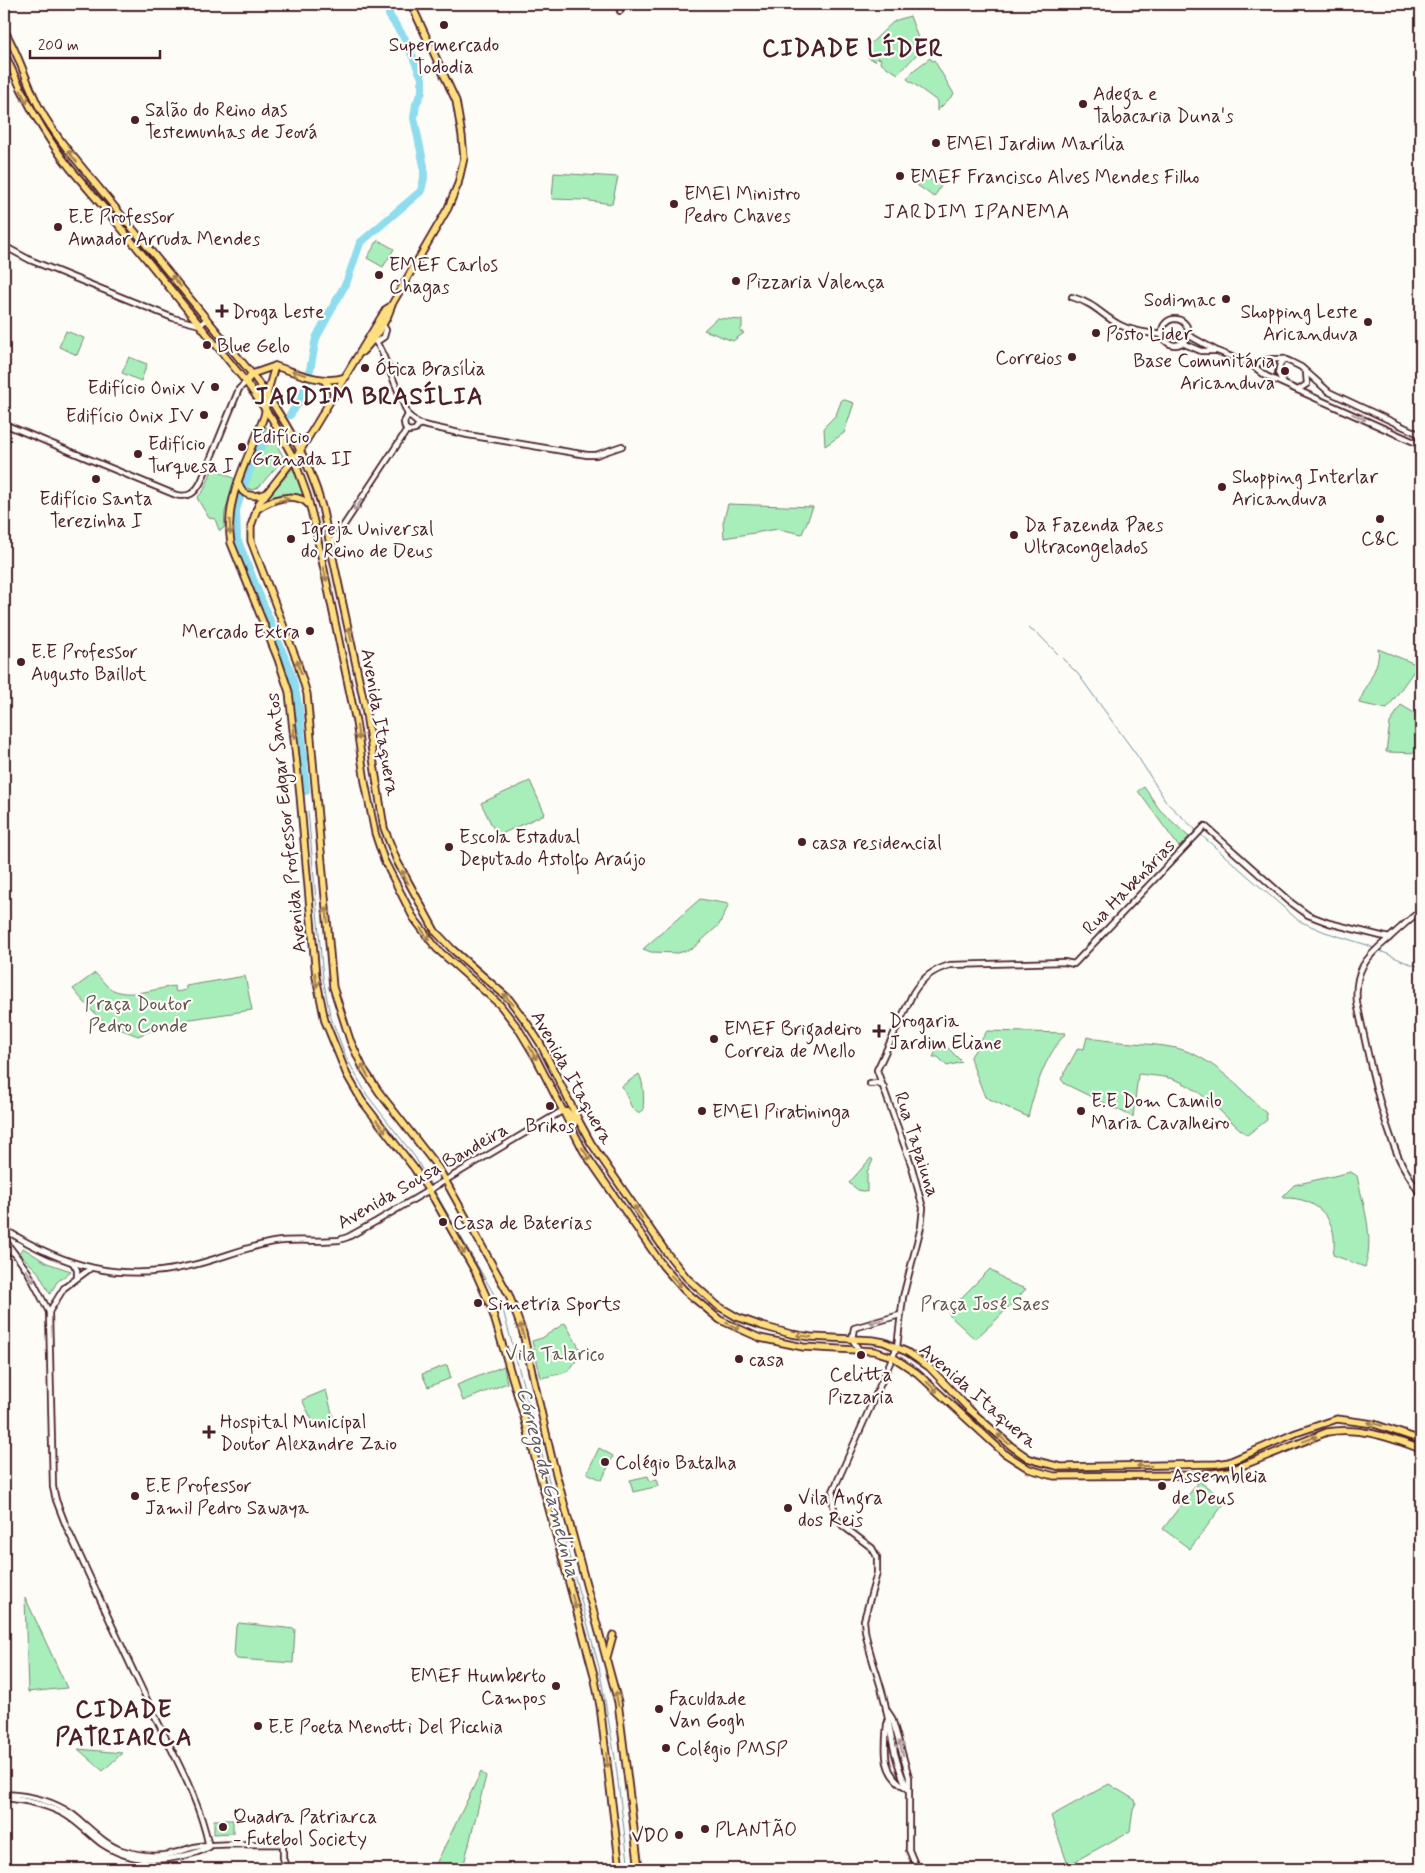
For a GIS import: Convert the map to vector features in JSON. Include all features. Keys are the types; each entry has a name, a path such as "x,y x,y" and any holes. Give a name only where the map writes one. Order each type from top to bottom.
{"main road":[{"path":"362,352 376,340 386,308 390,306 448,208 458,184 464,158 456,101 411,4"},
{"name":"Avenida Itaquera","path":"4,30 40,108 54,131 252,374 267,395 300,451 318,492 331,541 367,714 382,816 392,848 435,931 452,949 509,1000 527,1023 540,1043 591,1143 681,1272 698,1289 718,1306 751,1323 791,1334 811,1337 873,1340 897,1347 929,1367 970,1410 1011,1446 1028,1458 1052,1466 1217,1464 1229,1462 1296,1433 1337,1419 1374,1424 1421,1440"},
{"name":"Avenida Itaquera","path":"4,52 29,108 48,140 246,382 265,408 294,459 309,505 321,556 356,722 370,812 384,860 413,917 431,943 446,959 500,1006 518,1028 536,1058 584,1152 663,1266 684,1290 708,1312 732,1326 760,1338 819,1349 874,1351 893,1356 917,1373 1004,1453 1029,1469 1054,1476 1216,1473 1229,1471 1336,1430 1364,1431 1421,1449"},
{"path":"362,352 373,330 381,322"},
{"path":"373,330 371,337 376,340"},
{"name":"Avenida Professor Edgar Santos","path":"362,352 300,451 265,494 254,512 250,526 251,541 297,661 307,694 334,988 340,1010 352,1046 373,1084 421,1144 444,1181 509,1296 521,1326 552,1459 618,1702 639,1869"},
{"path":"246,382 252,374 275,366 323,380 338,380 346,377"},
{"name":"Avenida Professor Edgar Santos","path":"275,366 267,395 264,417 239,480 229,513 230,533 237,557 278,659 288,692 302,814 316,977 321,1006 333,1044 354,1088 378,1123 430,1190 486,1294 500,1332 594,1675 600,1706 620,1869"},
{"path":"323,380 331,387 334,396"},
{"path":"239,480 239,488 245,494 253,496 265,494"},
{"path":"254,512 268,503 287,498 302,499 309,505"},
{"path":"562,1111 570,1113 583,1136 591,1143"},
{"path":"607,1659 613,1635"}],"street":[{"path":"620,11 621,4"},
{"path":"4,246 30,260 168,316 200,325 207,319"},
{"path":"1072,297 1090,302 1116,323 1126,328 1163,336 1169,343 1182,343 1193,349 1216,351"},
{"path":"1163,336 1165,325 1174,319 1185,323 1188,335 1182,343"},
{"path":"1188,335 1216,351 1252,365 1266,376 1421,445"},
{"path":"376,340 408,415 420,424 468,435 587,455 596,455 622,446"},
{"path":"1252,365 1271,359 1284,359 1296,364 1322,387 1339,397 1421,435"},
{"path":"1284,359 1278,368 1278,373 1284,384"},
{"path":"1298,390 1307,384 1306,371"},
{"path":"4,424 176,495 184,496 193,493 201,482 239,389 246,382"},
{"path":"407,430 404,422 408,415"},
{"path":"407,430 415,430 420,424"},
{"path":"321,556 407,430"},
{"name":"Rua Habenárias","path":"876,1070 913,993 925,977 938,968 958,964 1064,962 1074,964 1204,827 1289,902 1308,915 1329,923 1389,938"},
{"path":"1421,910 1371,953 1360,970 1356,982 1357,1003 1375,1081 1390,1134 1399,1158 1421,1196"},
{"name":"Rua Tapaiuna","path":"876,1070 911,1164 923,1208 921,1227 900,1315 897,1347 835,1486 833,1498 837,1519 872,1548 877,1556 877,1573 864,1624 868,1646 886,1709"},
{"path":"870,1084 878,1083 884,1088"},
{"name":"Avenida Sousa Bandeira","path":"4,1229 53,1256 91,1268 127,1274 155,1272 190,1266 254,1246 274,1242 348,1238 562,1111"},
{"path":"16,1236 9,1237 5,1241 35,1284 49,1312 52,1469 56,1500 66,1526 144,1694 177,1759 196,1804 209,1847"},
{"path":"4,1249 14,1253"},
{"path":"73,1263 77,1270 77,1277"},
{"path":"49,1312 64,1288 91,1268"},
{"path":"859,1350 852,1339 854,1328 900,1315"},
{"path":"886,1709 903,1778 908,1789"},
{"path":"886,1709 892,1718 906,1765 908,1777 909,1850 917,1868"},
{"path":"887,1719 885,1744 888,1766 894,1780 908,1789"},
{"path":"4,1794 46,1800 71,1813 112,1846 130,1852 144,1855 172,1854 201,1846 284,1844 283,1858 286,1869"},
{"path":"4,1798 44,1804 68,1816 117,1853 136,1859 173,1859 209,1847"}],"green space":[{"path":"910,16 922,49 898,74 880,63 881,59 877,58 875,61 868,57 871,52 866,48 894,21"},
{"path":"930,58 932,61 934,60 954,94 937,111 937,101 907,79 914,70"},
{"path":"554,173 618,177 612,204 583,200 552,199"},
{"path":"923,175 941,186 934,197 917,185"},
{"path":"378,240 394,249 383,267 367,258"},
{"path":"717,318 742,320 740,331 744,333 733,341 704,330"},
{"path":"66,331 84,338 77,355 59,347"},
{"path":"129,357 147,364 141,381 122,373"},
{"path":"842,399 854,403 844,433 825,446 824,427 836,415"},
{"path":"266,426 284,458 259,487 252,490 247,488 245,484"},
{"path":"213,468 235,479 225,512 224,528 221,530 219,530 215,519 209,518 197,498 204,490"},
{"path":"293,468 304,496 291,493 265,501"},
{"path":"728,504 813,507 802,534 778,529 724,538 723,523"},
{"path":"1378,649 1418,665 1387,709 1359,703 1375,669 1379,655"},
{"path":"1401,705 1421,717 1421,753 1386,752 1390,723"},
{"path":"530,781 545,814 497,836 481,803"},
{"path":"1144,787 1160,810 1189,837 1179,847 1138,791"},
{"path":"700,899 729,904 719,925 692,949 678,953 651,952 643,949"},
{"name":"Praça Doutor Pedro Conde","path":"95,973 113,990 129,993 174,986 176,992 186,990 186,986 245,976 252,1010 184,1020 185,1024 156,1029 138,1036 115,1027 113,1029 92,1011 73,989"},
{"path":"987,1031 1066,1033 1046,1062 1028,1117 985,1097 970,1058"},
{"path":"1087,1037 1165,1046 1189,1052 1202,1058 1225,1074 1266,1113 1267,1120 1247,1135 1207,1099 1190,1087 1171,1078 1139,1074 1133,1117 1065,1084 1061,1079 1078,1048 1084,1049"},
{"path":"941,1041 962,1062 947,1066 938,1057 933,1057"},
{"path":"639,1074 643,1086 644,1101 643,1110 638,1113 632,1108 622,1086"},
{"path":"871,1158 873,1160 867,1172 867,1192 858,1190 849,1183"},
{"path":"1351,1172 1357,1176 1367,1221 1369,1244 1365,1267 1333,1255 1333,1232 1330,1222 1324,1213 1307,1202 1284,1198 1283,1196 1294,1185"},
{"path":"23,1248 47,1263 71,1271 57,1282 50,1294 38,1272 19,1253"},
{"name":"Praça José Saes","path":"990,1269 1010,1283 1026,1289 975,1339 950,1316 948,1311"},
{"name":"Vila Talarico","path":"565,1323 581,1351 573,1365 566,1372 541,1378 532,1341 542,1338"},
{"path":"447,1365 451,1378 428,1387 422,1374"},
{"path":"504,1366 507,1383 463,1401 457,1385"},
{"path":"326,1390 334,1421 316,1428 302,1400"},
{"path":"599,1448 613,1456 602,1480 587,1473"},
{"path":"648,1476 650,1481 657,1479 659,1486 633,1492 630,1480"},
{"path":"1199,1481 1226,1501 1190,1549 1163,1529"},
{"path":"26,1599 67,1688 28,1692"},
{"path":"239,1623 295,1629 293,1663 237,1659 234,1655 236,1626"},
{"path":"78,1749 122,1753 103,1771"},
{"path":"481,1772 486,1776 463,1868 437,1869 436,1864"},
{"path":"1109,1784 1135,1800 1136,1804 1133,1810 1130,1831 1068,1865 1051,1816"},
{"name":"Quadra Patriarca - Futebol Society","path":"214,1820 233,1820 233,1833 214,1834"}],"waterway":[{"path":"310,370 316,338 347,281 360,243 421,191 424,178 424,166 414,118 416,104 422,92 422,78 405,39 389,15 390,4"},
{"path":"290,415 301,399 307,382"},
{"name":"Córrego da Gamelinha","path":"243,489 258,451 274,431"},
{"name":"Córrego da Gamelinha","path":"241,494 236,510 237,539 292,676 299,708 306,791"},
{"path":"1028,628 1039,635 1078,674 1138,757 1167,803 1197,831"},
{"name":"Córrego da Gamelinha","path":"308,811 323,978 330,1015 346,1057 367,1095 415,1157 503,1310 599,1667 615,1758 629,1869"},
{"path":"1200,834 1299,921 1325,932 1367,945 1421,967"}],"place":[{"name":"Supermercado Tododia","path":"444,25"},
{"name":"Adega e Tabacaria Duna's","path":"1083,104"},
{"name":"Salão do Reino das Testemunhas de Jeová","path":"135,120"},
{"name":"EMEI Jardim Marília","path":"936,143"},
{"name":"EMEF Francisco Alves Mendes Filho","path":"900,176"},
{"name":"EMEI Ministro Pedro Chaves","path":"674,204"},
{"name":"E.E Professor Amador Arruda Mendes","path":"58,227"},
{"name":"EMEF Carlos Chagas","path":"379,275"},
{"name":"Pizzaria Valença","path":"736,281"},
{"name":"Sodimac","path":"1226,299"},
{"name":"Droga Leste","path":"222,311"},
{"name":"Shopping Leste Aricanduva","path":"1368,322"},
{"name":"Posto Lider","path":"1096,333"},
{"name":"Blue Gelo","path":"207,345"},
{"name":"Correios","path":"1072,357"},
{"name":"Ótica Brasília","path":"365,368"},
{"name":"Base Comunitária Aricanduva","path":"1285,371"},
{"name":"Edifício Onix V","path":"215,387"},
{"name":"Edifício Onix IV","path":"204,415"},
{"name":"Edifício Granada II","path":"242,447"},
{"name":"Edifício Turquesa I","path":"138,454"},
{"name":"Edifício Santa Terezinha I","path":"96,479"},
{"name":"Shopping Interlar Aricanduva","path":"1222,487"},
{"name":"C&C","path":"1380,519"},
{"name":"Da Fazenda Paes Ultracongelados","path":"1014,535"},
{"name":"Igreja Universal do Reino de Deus","path":"291,539"},
{"name":"Mercado Extra","path":"310,631"},
{"name":"E.E Professor Augusto Baillot","path":"21,662"},
{"name":"casa residencial","path":"802,842"},
{"name":"Escola Estadual Deputado Astolfo Araújo","path":"449,847"},
{"name":"Drogaria Jardim Eliane","path":"879,1031"},
{"name":"EMEF Brigadeiro Correia de Mello","path":"714,1039"},
{"name":"Brikos","path":"550,1106"},
{"name":"EMEI Piratininga","path":"702,1111"},
{"name":"E.E Dom Camilo Maria Cavalheiro","path":"1081,1111"},
{"name":"Casa de Baterias","path":"443,1222"},
{"name":"Simetria Sports","path":"478,1303"},
{"name":"Celitta Pizzaria","path":"861,1355"},
{"name":"casa","path":"739,1359"},
{"name":"Hospital Municipal Doutor Alexandre Zaio","path":"209,1432"},
{"name":"Colégio Batalha","path":"605,1462"},
{"name":"Assembleia de Deus","path":"1162,1486"},
{"name":"E.E Professor Jamil Pedro Sawaya","path":"135,1496"},
{"name":"Vila Angra dos Reis","path":"788,1508"},
{"name":"EMEF Humberto Campos","path":"556,1686"},
{"name":"Faculdade Van Gogh","path":"659,1709"},
{"name":"E.E Poeta Menotti Del Picchia","path":"258,1726"},
{"name":"Colégio PMSP","path":"666,1748"},
{"name":"Quadra Patriarca - Futebol Society","path":"223,1827"},
{"name":"PLANTÃO","path":"705,1829"},
{"name":"VDO","path":"679,1835"}],"district":[{"name":"CIDADE LÍDER","path":"853,48"},
{"name":"JARDIM IPANEMA","path":"977,211"},
{"name":"JARDIM BRASÍLIA","path":"369,396"},
{"name":"CIDADE PATRIARCA","path":"124,1723"}]}
